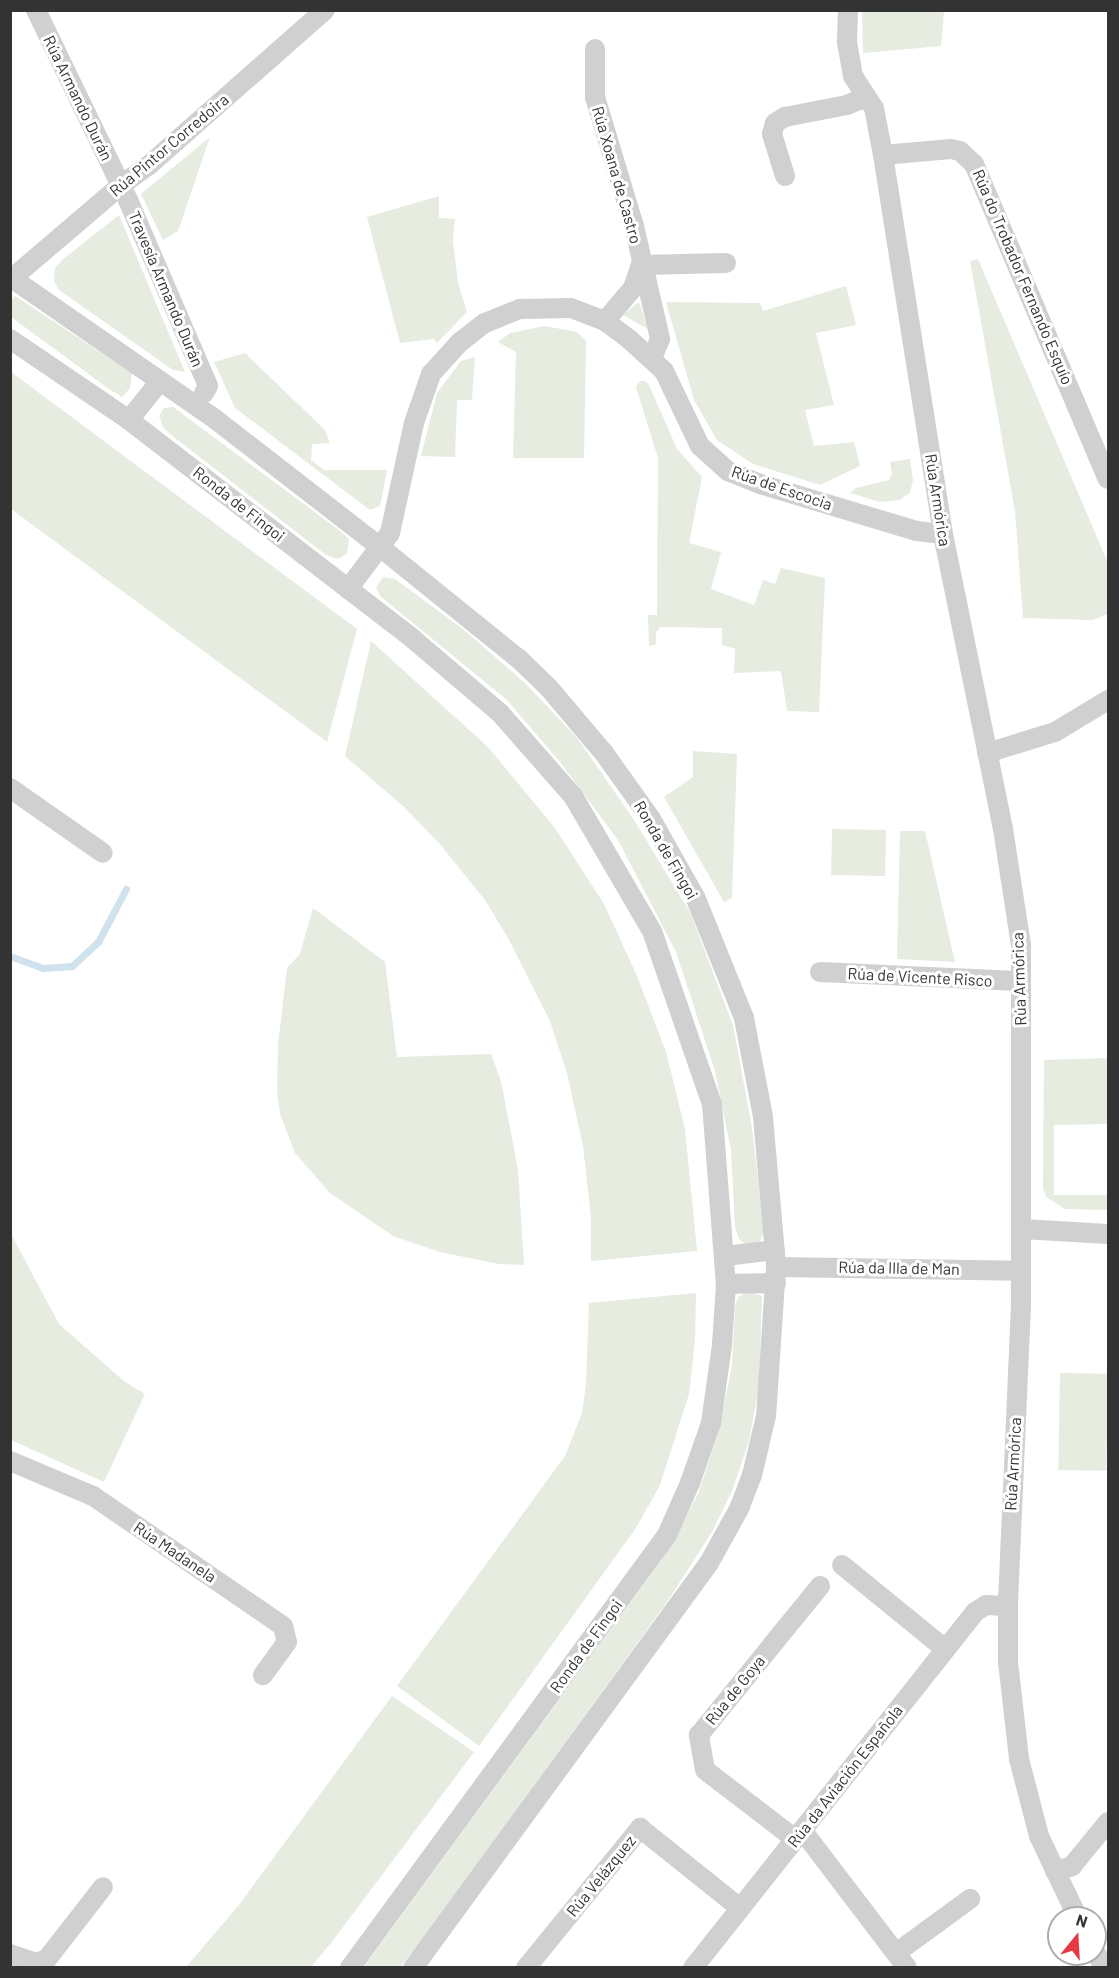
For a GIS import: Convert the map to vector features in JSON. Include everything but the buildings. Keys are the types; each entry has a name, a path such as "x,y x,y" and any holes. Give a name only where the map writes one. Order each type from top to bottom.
{"street":[{"name":"Rúa Armando Durán","path":"36,10 120,186"},
{"name":"Rúa Pintor Corredoira","path":"11,279 120,186 148,166 325,10"},
{"name":"Rúa Armórica","path":"848,10 847,42 852,76 874,108 943,534 1004,829 1021,945 1022,1228 1008,1606 1008,1662 1019,1759 1039,1836 1072,1906"},
{"name":"Rúa Xoana de Castro","path":"595,49 595,97 634,226 641,265 660,339 651,358"},
{"path":"785,176 772,134 775,123 785,117 847,105 866,97"},
{"name":"Rúa do Trobador Fernando Esquío","path":"883,155 951,149 960,151 975,164 1108,478"},
{"name":"Travesía Armando Durán","path":"120,186 208,386 204,393"},
{"name":"Rúa Xoana de Castro","path":"641,265 726,263"},
{"name":"Rúa Xoana de Castro","path":"605,321 633,288 641,265"},
{"name":"Ronda de Fingoi","path":"11,279 215,419 380,547 519,659 549,688 604,753 651,819 696,899 744,1018 763,1117 776,1267 766,1416 752,1475 740,1506 709,1563 414,1968"},
{"name":"Rúa de Escocia","path":"380,547 390,533 414,423 431,374 459,343 485,322 520,309 571,309 605,321 664,371 700,447 728,471 760,484 917,531 943,534"},
{"name":"Ronda de Fingoi","path":"10,339 129,420 348,589 500,713 573,796 652,931 712,1104 726,1284 722,1345 711,1423 690,1483 667,1535 350,1968"},
{"path":"129,420 160,381"},
{"path":"348,589 380,547"},
{"path":"987,753 1055,732 1108,700"},
{"path":"10,788 103,853"},
{"name":"Rúa de Vicente Risco","path":"820,972 1021,981"},
{"path":"1022,1228 1108,1234"},
{"path":"725,1256 776,1267"},
{"path":"726,1284 776,1267"},
{"name":"Rúa da Illa de Man","path":"776,1267 1021,1271"},
{"name":"Rúa Madanela","path":"10,1461 93,1496 284,1626 287,1642 263,1675"},
{"path":"842,1565 945,1649"},
{"name":"Rúa de Goya","path":"820,1586 699,1735 705,1770 798,1835 902,1960"},
{"name":"Rúa da Aviación Española","path":"693,1968 975,1612 986,1605 1008,1606"},
{"path":"1055,1871 1072,1866 1108,1822"},
{"name":"Rúa Velázquez","path":"526,1968 640,1827 740,1908"},
{"path":"10,1954 36,1962 48,1959 103,1887"},
{"path":"902,1960 970,1899"}],"shaded area":[{"path":"862,11 944,11 941,46 863,53"},
{"path":"210,137 178,231 163,240 141,194"},
{"path":"439,196 439,218 455,219 453,240 458,283 467,312 437,343 434,339 400,343 367,217"},
{"path":"119,215 185,372 173,370 59,290 54,281 55,268 62,260"},
{"path":"978,259 1108,563 1108,614 1092,620 1023,618 1015,511 970,261"},
{"path":"846,286 856,325 816,333 834,405 805,410 814,446 854,442 860,466 820,485 753,464 717,440 694,400 666,302 760,303 763,311"},
{"path":"15,296 132,373 130,388 122,397 11,317 11,300"},
{"path":"639,302 648,329 623,315"},
{"path":"545,326 577,332 586,341 584,458 513,458 516,352 498,342 510,333"},
{"path":"245,353 325,430 330,443 312,444 311,460 324,470 387,470 380,506 370,510 235,408 214,362"},
{"path":"475,357 472,400 457,400 455,457 421,456 437,393 461,361"},
{"path":"11,372 357,629 327,742 11,509"},
{"path":"640,381 645,381 649,385 677,449 702,477 689,543 721,552 711,589 754,605 763,580 775,584 781,568 825,578 819,712 787,711 781,671 734,673 735,649 722,645 722,628 660,627 656,632 656,644 649,646 648,615 657,615 658,458 636,387"},
{"path":"173,407 339,530 349,539 347,554 338,559 326,555 170,434 163,427 159,416 164,408"},
{"path":"910,459 913,480 910,493 899,500 880,502 850,493 856,488 889,480 892,474 890,462"},
{"path":"383,577 395,579 463,629 526,684 578,739 634,820 690,912 733,1025 752,1128 764,1231 760,1242 748,1246 739,1239 735,1227 731,1150 715,1071 676,952 618,840 560,762 507,700 380,596 376,587"},
{"path":"371,641 488,747 555,828 604,904 637,976 666,1052 685,1129 697,1251 591,1261 591,1217 583,1146 567,1073 550,1021 508,938 485,900 439,843 403,806 345,756"},
{"path":"693,751 737,754 732,898 724,902 664,797 693,777"},
{"path":"832,829 886,830 885,876 831,875"},
{"path":"900,831 925,831 955,962 897,959"},
{"path":"313,908 385,962 397,1057 491,1054 501,1081 518,1170 524,1265 499,1264 440,1252 393,1236 330,1193 295,1153 280,1114 277,1091 278,1045 287,968 300,954"},
{"path":"1108,1058 1108,1124 1054,1125 1054,1195 1108,1195 1108,1210 1065,1209 1046,1197 1043,1187 1044,1060"},
{"path":"11,1234 59,1324 125,1382 145,1394 104,1482 11,1440"},
{"path":"749,1292 762,1296 759,1387 749,1441 732,1491 712,1532 667,1602 418,1945 400,1967 363,1968 663,1558 698,1494 719,1431 732,1365 735,1307 738,1297"},
{"path":"696,1293 695,1341 689,1394 660,1485 636,1528 479,1746 397,1686 565,1456 582,1413 586,1384 589,1303"},
{"path":"1060,1373 1108,1374 1106,1471 1058,1470"},
{"path":"392,1696 474,1752 334,1939 311,1967 186,1967 239,1905"}],"waterway":[{"path":"10,956 43,968 72,966 98,942 126,889"}]}
